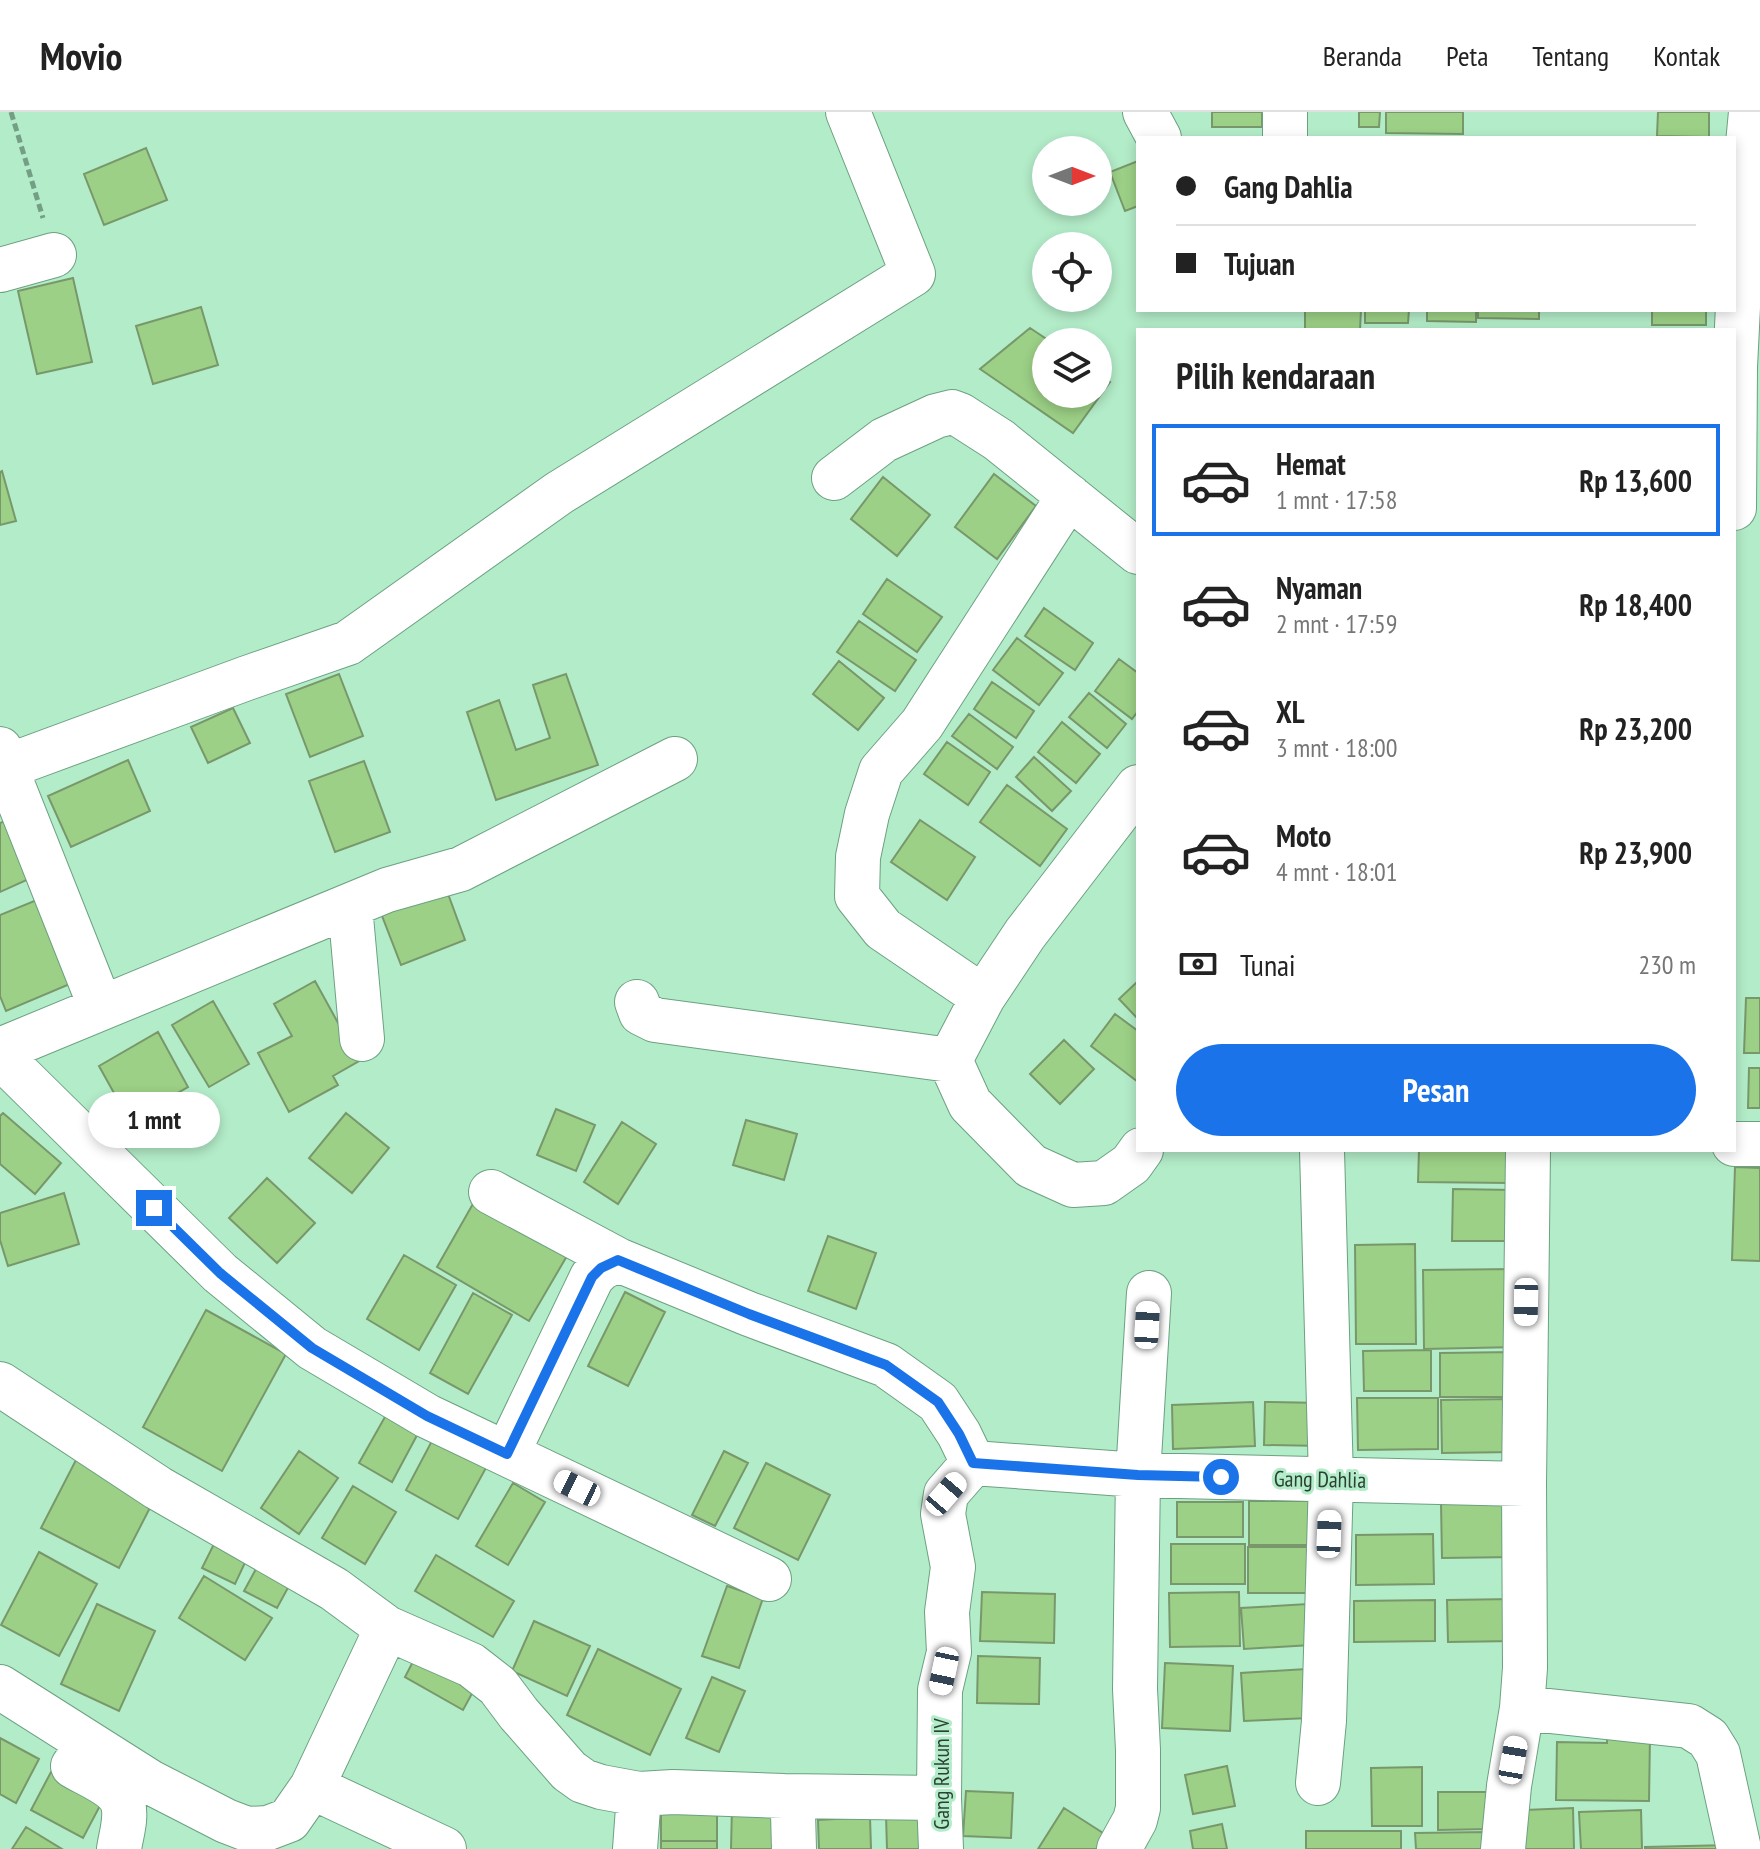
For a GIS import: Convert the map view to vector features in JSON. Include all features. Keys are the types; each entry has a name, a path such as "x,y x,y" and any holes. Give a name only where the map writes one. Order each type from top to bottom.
{"street":[{"path":"101,1008 2,761 348,643 559,493 913,274 848,112"},
{"path":"1145,112 1158,136"},
{"path":"1285,112 1285,136"},
{"path":"1736,295 1739,186 1751,112"},
{"path":"0,270 54,255"},
{"path":"834,478 884,440 952,412 999,440 1136,550"},
{"path":"983,997 883,929 857,896 858,857 867,814 881,771 922,724 1069,496"},
{"path":"1736,506 1760,505"},
{"path":"675,759 461,869 387,890 0,1053 220,1273 312,1348 427,1416 769,1579"},
{"path":"950,1060 983,997 1025,934 1136,790"},
{"path":"350,906 362,1039"},
{"path":"637,1002 641,1013 655,1020 950,1060"},
{"path":"950,1060 970,1104 1031,1166 1073,1185 1104,1183 1131,1164 1140,1152"},
{"path":"1736,1144 1760,1144"},
{"path":"1318,1783 1324,1721 1331,1479 1322,1152"},
{"path":"1503,1849 1525,1668 1528,1152"},
{"path":"491,1192 618,1260 749,1314 886,1365 938,1402 973,1463"},
{"path":"507,1454 592,1277 601,1268 618,1260"},
{"path":"1119,1849 1138,1808 1135,1689 1138,1475 1149,1293"},
{"path":"0,1384 158,1488 334,1589 387,1628 471,1665 498,1686 569,1771 583,1781 639,1794 673,1792 939,1798"},
{"name":"Gang Dahlia","path":"973,1463 1138,1475 1524,1484"},
{"name":"Gang Rukun IV","path":"941,1849 940,1690 949,1652 947,1612 953,1567 943,1514 946,1494 973,1463"},
{"path":"0,1687 150,1782 226,1821 247,1829 268,1828 289,1820 312,1787 387,1628"},
{"path":"1522,1708 1689,1726 1708,1738 1718,1754 1739,1849"},
{"path":"0,1723 114,1791 123,1803 119,1849"},
{"path":"312,1787 444,1849"},
{"path":"635,1849 639,1794"},
{"path":"784,1796 793,1813 794,1849"}],"path":[{"path":"11,112 54,255"}],"building":[{"path":"1212,112 1262,112 1262,127 1212,127"},
{"path":"1359,112 1380,112 1379,127 1359,127"},
{"path":"1386,112 1463,112 1463,134 1386,133"},
{"path":"1658,112 1709,112 1709,136 1657,136"},
{"path":"146,148 167,200 104,225 84,174"},
{"path":"1136,162 1136,207 1125,211 1112,171"},
{"path":"73,278 92,362 37,374 18,291"},
{"path":"201,307 218,365 153,384 136,326"},
{"path":"1305,312 1361,312 1360,328 1305,328"},
{"path":"1365,312 1409,312 1408,323 1365,323"},
{"path":"1427,312 1476,312 1476,322 1427,321"},
{"path":"1478,312 1539,312 1539,319 1478,318"},
{"path":"1652,312 1706,312 1706,325 1652,325"},
{"path":"1030,328 1032,329 1032,405 980,369"},
{"path":"1037,408 1091,408 1073,433"},
{"path":"0,472 16,521 0,525"},
{"path":"994,474 1036,506 997,559 955,527"},
{"path":"883,477 930,515 897,556 851,519"},
{"path":"887,579 942,617 917,652 863,614"},
{"path":"1044,608 1093,643 1075,670 1025,636"},
{"path":"859,621 916,660 895,691 837,652"},
{"path":"1017,638 1063,673 1039,705 993,670"},
{"path":"1119,659 1136,672 1136,714 1132,719 1095,691"},
{"path":"839,661 884,698 858,730 813,694"},
{"path":"339,674 363,736 310,757 286,694"},
{"path":"566,674 598,765 496,800 467,712 499,700 516,750 550,738 533,685"},
{"path":"992,682 1034,711 1016,738 974,709"},
{"path":"1089,693 1126,724 1107,748 1069,717"},
{"path":"233,708 250,743 208,763 191,727"},
{"path":"969,714 1013,747 997,769 952,736"},
{"path":"1062,722 1100,754 1076,783 1038,752"},
{"path":"947,742 990,772 968,805 924,774"},
{"path":"1034,757 1071,791 1052,811 1016,777"},
{"path":"128,760 150,811 71,847 48,796"},
{"path":"364,761 390,832 335,852 309,781"},
{"path":"1007,785 1067,829 1040,866 980,822"},
{"path":"920,820 975,857 947,900 891,862"},
{"path":"5,821 31,878 0,892 0,823"},
{"path":"444,883 465,940 401,965 379,908"},
{"path":"44,897 77,981 6,1011 0,996 0,915"},
{"path":"315,981 359,1061 333,1076 338,1085 289,1112 258,1053 292,1036 274,1004"},
{"path":"1136,983 1136,1017 1119,999"},
{"path":"1746,998 1760,998 1760,1053 1744,1053"},
{"path":"213,1001 249,1064 209,1087 172,1025"},
{"path":"1115,1014 1136,1030 1136,1080 1091,1046"},
{"path":"158,1032 188,1087 129,1120 99,1066"},
{"path":"1064,1040 1094,1069 1060,1104 1030,1074"},
{"path":"1749,1068 1760,1068 1760,1108 1748,1108"},
{"path":"556,1109 595,1125 576,1171 537,1155"},
{"path":"3,1113 61,1163 35,1194 0,1164 0,1116"},
{"path":"346,1113 389,1148 352,1193 309,1158"},
{"path":"746,1120 797,1134 784,1180 733,1165"},
{"path":"622,1122 656,1144 618,1204 584,1182"},
{"path":"1419,1152 1510,1152 1509,1183 1418,1182"},
{"path":"1735,1167 1760,1168 1760,1261 1732,1260"},
{"path":"267,1178 315,1223 277,1263 229,1218"},
{"path":"1453,1189 1513,1190 1511,1241 1452,1241"},
{"path":"64,1193 79,1244 8,1266 0,1240 0,1213"},
{"path":"478,1195 571,1249 529,1321 437,1267"},
{"path":"828,1236 876,1253 856,1309 808,1291"},
{"path":"1415,1244 1416,1344 1356,1344 1355,1245"},
{"path":"404,1255 456,1285 419,1350 367,1319"},
{"path":"1516,1269 1518,1347 1424,1349 1423,1270"},
{"path":"625,1292 665,1312 628,1386 588,1366"},
{"path":"473,1293 512,1315 468,1394 430,1373"},
{"path":"206,1310 286,1354 222,1471 143,1427"},
{"path":"1431,1350 1431,1391 1364,1391 1363,1351"},
{"path":"1515,1352 1516,1397 1440,1397 1440,1353"},
{"path":"1357,1398 1438,1398 1438,1449 1358,1450"},
{"path":"1514,1399 1515,1452 1442,1453 1441,1400"},
{"path":"1253,1402 1255,1446 1173,1449 1172,1405"},
{"path":"1265,1402 1324,1403 1323,1446 1264,1445"},
{"path":"390,1408 422,1426 392,1482 359,1463"},
{"path":"434,1437 487,1466 458,1519 406,1490"},
{"path":"299,1451 338,1478 299,1534 261,1508"},
{"path":"724,1451 748,1463 715,1526 692,1515"},
{"path":"77,1458 155,1498 119,1568 41,1528"},
{"path":"766,1463 830,1495 798,1560 734,1528"},
{"path":"513,1483 545,1502 508,1565 476,1546"},
{"path":"353,1486 396,1512 365,1564 322,1538"},
{"path":"1249,1501 1323,1501 1323,1545 1249,1545"},
{"path":"1177,1502 1243,1502 1243,1537 1177,1537"},
{"path":"1515,1502 1516,1557 1442,1558 1441,1503"},
{"path":"1433,1534 1434,1584 1356,1585 1356,1535"},
{"path":"218,1536 250,1552 235,1584 202,1568"},
{"path":"1171,1544 1245,1544 1245,1584 1171,1584"},
{"path":"1248,1547 1314,1547 1314,1593 1248,1593"},
{"path":"39,1552 97,1584 59,1656 1,1625"},
{"path":"436,1555 514,1601 493,1637 415,1591"},
{"path":"263,1556 296,1573 277,1608 244,1591"},
{"path":"204,1576 272,1618 245,1660 179,1618"},
{"path":"727,1586 763,1598 739,1668 702,1656"},
{"path":"982,1592 1055,1594 1054,1643 980,1641"},
{"path":"1239,1592 1240,1646 1170,1647 1169,1593"},
{"path":"1514,1599 1514,1641 1448,1642 1447,1600"},
{"path":"1435,1600 1435,1641 1354,1642 1354,1601"},
{"path":"97,1604 155,1631 119,1711 61,1684"},
{"path":"1308,1604 1311,1645 1244,1649 1241,1608"},
{"path":"534,1621 590,1646 567,1696 512,1671"},
{"path":"421,1646 480,1679 463,1710 405,1677"},
{"path":"598,1649 681,1689 650,1755 567,1715"},
{"path":"978,1656 1040,1658 1039,1704 977,1703"},
{"path":"1165,1663 1233,1666 1230,1731 1162,1728"},
{"path":"1306,1669 1309,1718 1244,1721 1241,1673"},
{"path":"712,1677 745,1691 719,1752 686,1738"},
{"path":"1607,1735 1650,1736 1649,1801 1556,1800 1557,1742 1607,1743"},
{"path":"0,1738 39,1759 16,1803 0,1794"},
{"path":"1227,1766 1235,1806 1193,1814 1185,1775"},
{"path":"1422,1767 1422,1826 1372,1826 1371,1768"},
{"path":"51,1772 103,1800 83,1838 31,1810"},
{"path":"966,1791 1013,1793 1011,1838 963,1836"},
{"path":"1438,1792 1490,1792 1490,1829 1438,1830"},
{"path":"661,1800 717,1800 717,1841 661,1841"},
{"path":"732,1807 773,1808 772,1849 731,1849"},
{"path":"1064,1808 1114,1840 1108,1849 1038,1849"},
{"path":"1573,1808 1574,1849 1525,1849 1523,1810"},
{"path":"1641,1810 1642,1849 1581,1849 1579,1812"},
{"path":"928,1814 929,1849 887,1849 886,1815"},
{"path":"870,1817 871,1849 819,1849 818,1820"},
{"path":"1222,1824 1227,1849 1193,1849 1190,1831"},
{"path":"26,1827 62,1849 12,1849"},
{"path":"1306,1831 1401,1831 1401,1849 1306,1849"},
{"path":"1486,1832 1486,1849 1416,1849 1415,1833"},
{"path":"661,1841 717,1841 717,1849 661,1849"},
{"path":"1730,1845 1730,1849 1645,1849 1645,1847"}],"route":[{"path":"154,1208 220,1273 312,1348 427,1416 507,1454 592,1277 601,1268 618,1260 749,1314 886,1365 938,1402 973,1463 1138,1475 1221,1477"}]}
